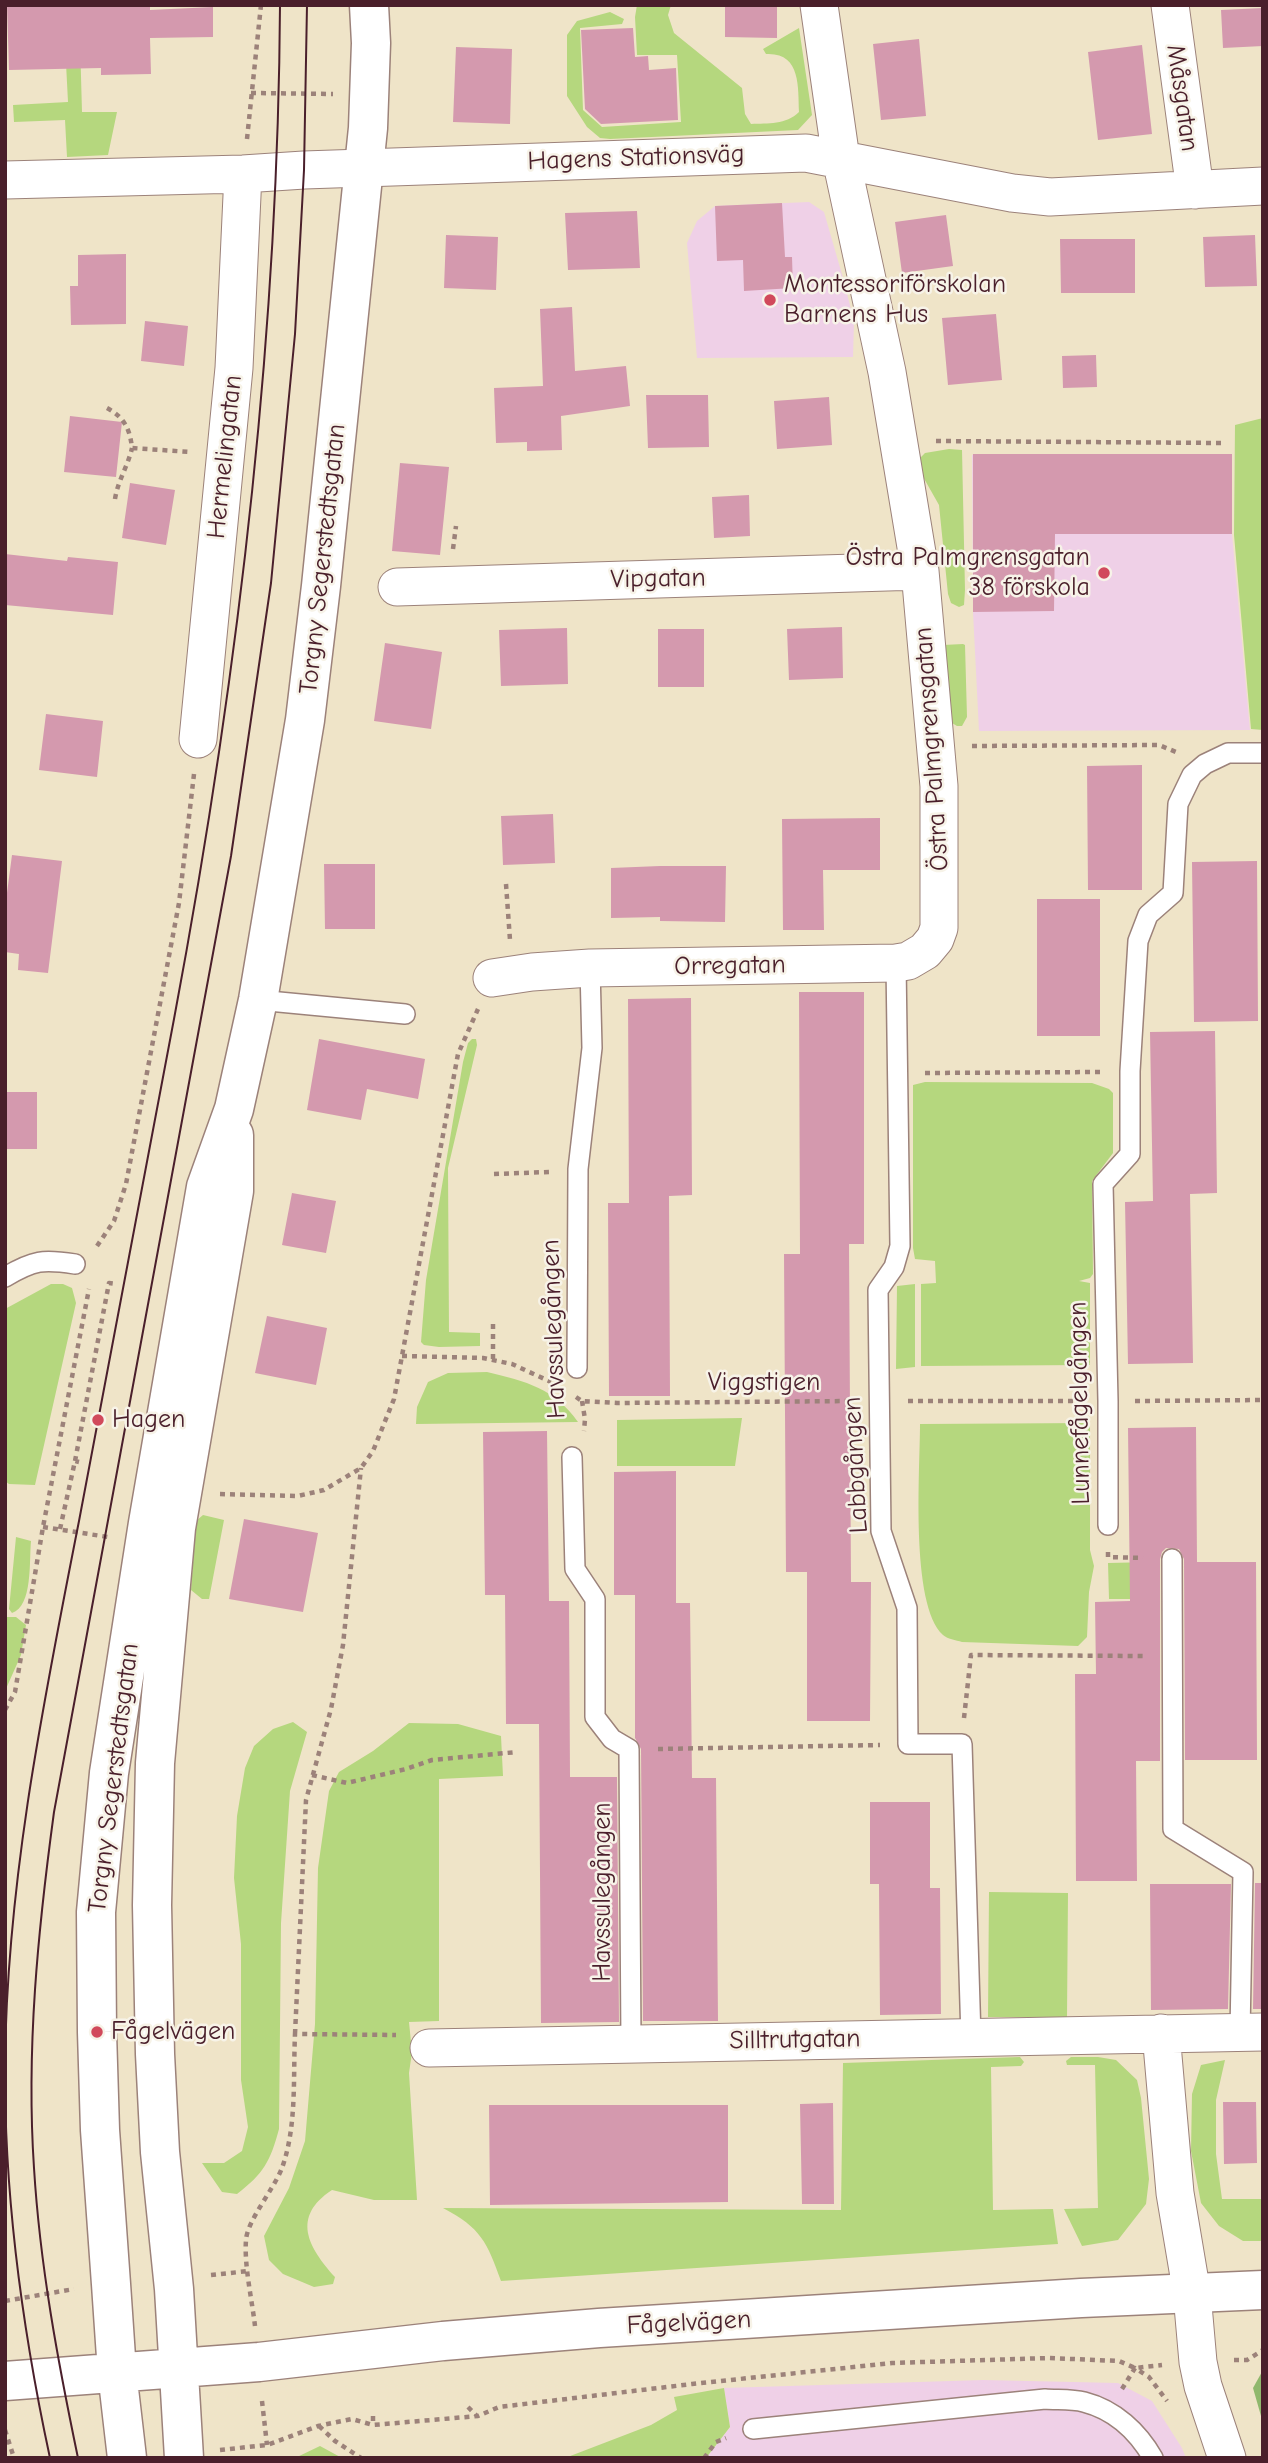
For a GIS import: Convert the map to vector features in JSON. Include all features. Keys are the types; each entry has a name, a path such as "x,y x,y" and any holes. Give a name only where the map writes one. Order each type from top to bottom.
{"street":[{"name":"Torgny Segerstedtsgatan","path":"127,2458 117,2372 100,2130 97,1898 109,1773 148,1523 206,1187 234,1109 258,1000 305,720 365,168 370,78 369,5"},
{"name":"Östra Palmgrensgatan","path":"819,5 841,159 887,373 920,570 939,786 940,914"},
{"name":"Måsgatan","path":"1170,5 1195,190"},
{"name":"Hagens Stationsväg","path":"5,180 806,153 1012,193 1050,197 1263,186"},
{"name":"Hermelingatan","path":"198,740 234,368 243,174"},
{"name":"Vipgatan","path":"397,587 920,570"},
{"name":"Orregatan","path":"492,978 590,968 895,963 908,961 925,951 935,939 940,914"},
{"name":"Torgny Segerstedtsgatan","path":"184,2455 155,2054 152,1905 155,1763 176,1528 234,1191 234,1109"},
{"name":"Silltrutgatan","path":"429,2048 1251,2032"},
{"path":"1161,2033 1175,2193 1192,2294 1198,2362 1203,2386 1227,2458"},
{"name":"Fågelvägen","path":"5,2381 259,2362 443,2341 599,2328 1081,2298 1263,2290"}],"lane":[{"path":"1205,764 1228,753 1263,753"},
{"name":"Lunnefågelgången","path":"1108,1525 1103,1184 1130,1154 1130,1071 1138,941 1148,915 1173,893 1178,804 1192,775 1205,764"},
{"name":"Labbgången","path":"895,963 900,1246 894,1267 878,1290 878,1401 881,1531 906,1608 908,1744"},
{"name":"Havssulegången","path":"577,1368 578,1169 592,1048 590,968"},
{"path":"258,1000 405,1014"},
{"path":"5,1277 22,1267 45,1259 75,1264"},
{"name":"Havssulegången","path":"572,1457 575,1569 595,1599 595,1717 612,1739 629,1749 631,2043"},
{"path":"1172,1559 1173,1829 1243,1872 1251,2032"},
{"path":"908,1744 962,1744 971,2038"},
{"path":"753,2429 1045,2399 1083,2401 1109,2412 1130,2426 1153,2458"}],"path":[{"path":"243,174 261,5"},
{"path":"107,408 116,413 125,424 130,433 132,448 130,459 117,484 115,499"},
{"path":"897,441 1223,443"},
{"path":"132,448 225,455"},
{"path":"5,1710 15,1692 43,1527 88,1298 89,1283 75,1264 100,1244 114,1221 126,1184 179,903 198,740"},
{"path":"935,747 1158,745 1205,764"},
{"path":"216,1494 298,1496 324,1490 361,1468 373,1451 394,1399 458,1054 492,978 511,953 506,884"},
{"path":"899,1073 1130,1071"},
{"path":"494,1174 578,1169"},
{"path":"60,1529 77,1461 109,1283 117,1284"},
{"path":"493,1324 493,1360"},
{"path":"402,1356 493,1360 512,1364 561,1388"},
{"name":"Havssulegången","path":"572,1457 582,1440 584,1430 577,1368"},
{"path":"572,1394 582,1401"},
{"name":"Viggstigen","path":"582,1401 1263,1400"},
{"path":"267,2445 246,2239 250,2225 283,2166 291,2132 306,1800 331,1709 343,1645 361,1468"},
{"name":"Lunnefågelgången","path":"1108,1525 1108,1557 1172,1559"},
{"path":"962,1744 971,1654 1172,1657"},
{"path":"629,1749 908,1744"},
{"path":"312,1775 347,1783 432,1760 517,1752"},
{"path":"295,2034 417,2036 429,2048"},
{"path":"184,2455 267,2445 318,2426 352,2419 373,2425 478,2416 499,2407 892,2363 1049,2358 1119,2361 1135,2368 1247,2360 1263,2350"},
{"path":"468,2407 478,2416"},
{"path":"373,2416 373,2425"},
{"path":"318,2426 361,2458"},
{"path":"5,2430 14,2458"}],"shaded area":[{"name":"Montessoriförskolan Barnens Hus","path":"809,202 824,212 843,278 854,321 853,357 697,358 687,243 697,221 715,206"},
{"name":"Östra Palmgrensgatan 38 förskola","path":"1229,454 1232,534 1250,730 979,731 973,612 972,455"},
{"path":"983,2380 1118,2383 1152,2401 1186,2458 706,2458 730,2427 724,2388"}],"green space":[{"path":"63,5 79,5 82,112 117,112 108,155 67,157 65,120 14,122 13,105 68,102"},
{"path":"637,5 671,5 668,15 674,33 742,88 745,114 751,124 783,121 799,112 797,82 792,65 777,55 766,54 763,49 799,28 812,115 798,130 600,138 587,127 567,96 567,35 577,21 610,12 624,19 622,24 580,28 583,110 602,127 681,122 677,55 637,55"},
{"path":"1263,418 1263,730 1251,729 1234,535 1235,425"},
{"path":"962,450 965,590 964,605 959,607 951,603 948,594 939,505 922,475 920,458 925,453"},
{"path":"963,644 967,717 962,726 957,726 952,723 943,645"},
{"path":"476,1039 477,1045 448,1168 449,1332 480,1333 480,1346 439,1347 421,1342 426,1280 463,1062 468,1043"},
{"path":"925,1082 1092,1083 1113,1093 1113,1153 1092,1181 1093,1274 1090,1278 1079,1281 1090,1283 1090,1365 921,1366 921,1284 936,1283 935,1261 915,1259 913,1248 913,1085"},
{"path":"51,1284 63,1284 72,1288 76,1303 35,1485 9,1484 5,1481 5,1309"},
{"path":"915,1284 915,1367 896,1369 897,1286"},
{"path":"487,1372 514,1379 549,1394 578,1422 416,1424 417,1407 428,1382 448,1373"},
{"path":"742,1418 735,1466 617,1466 617,1420"},
{"path":"1090,1423 1090,1550 1094,1566 1089,1592 1087,1637 1078,1646 962,1642 943,1635 933,1619 925,1595 921,1567 920,1424"},
{"path":"203,1515 224,1520 209,1599 202,1599 191,1590 196,1521"},
{"path":"16,1537 31,1541 30,1571 24,1602 12,1613 9,1609"},
{"path":"1152,1562 1141,1599 1109,1599 1108,1563"},
{"path":"5,1617 16,1617 26,1625 21,1655 5,1691"},
{"path":"293,1722 307,1732 290,1791 281,1923 279,2129 269,2159 254,2180 237,2194 222,2192 202,2163 224,2163 242,2151 248,2127 241,2080 241,1944 234,1878 237,1816 245,1768 254,1746 273,1729"},
{"path":"409,1723 458,1724 501,1736 503,1776 439,1779 439,2021 409,2022 412,2052 409,2073 417,2200 374,2200 332,2190 319,2200 311,2211 308,2232 317,2255 335,2277 333,2284 314,2287 283,2274 269,2260 264,2236 289,2188 305,2141 315,2024 318,1868 329,1791 339,1772 373,1751"},
{"path":"989,1892 1068,1893 1067,2017 988,2017"},
{"path":"1020,2057 1024,2062 1021,2066 991,2067 993,2210 1053,2209 1058,2244 501,2281 481,2237 466,2222 443,2208 841,2210 843,2063"},
{"path":"1071,2057 1116,2060 1137,2080 1149,2179 1146,2204 1118,2240 1082,2246 1064,2209 1098,2208 1095,2065 1067,2065 1066,2061"},
{"path":"1225,2060 1216,2100 1216,2154 1222,2199 1263,2199 1263,2241 1243,2241 1219,2226 1201,2203 1191,2151 1192,2094 1201,2065"},
{"path":"1263,2370 1263,2423 1253,2388"},
{"path":"724,2388 730,2427 706,2458 565,2458 651,2425 677,2410 674,2397"},
{"path":"320,2446 342,2458 295,2458"}],"building":[{"path":"7,5 150,5 150,10 213,7 213,37 150,38 151,74 101,75 101,68 9,70"},
{"path":"725,5 777,5 777,38 725,37"},
{"path":"1263,8 1263,46 1223,48 1221,10"},
{"path":"633,28 635,57 648,56 649,70 676,68 678,120 601,124 585,109 581,30"},
{"path":"919,39 926,116 881,120 873,44"},
{"path":"1142,45 1152,134 1098,140 1088,52"},
{"path":"456,47 512,49 510,124 453,122"},
{"path":"782,203 785,257 792,257 793,288 744,291 743,260 717,261 715,206"},
{"path":"637,211 640,268 568,270 565,213"},
{"path":"946,215 953,266 902,273 895,222"},
{"path":"446,235 498,237 496,290 444,288"},
{"path":"1255,235 1257,286 1205,287 1203,237"},
{"path":"1060,239 1135,239 1135,293 1061,293"},
{"path":"126,254 126,324 71,325 70,286 78,286 78,255"},
{"path":"572,307 575,371 626,366 630,406 561,416 562,450 527,451 527,442 496,443 494,388 543,386 540,309"},
{"path":"996,314 1002,380 948,385 942,318"},
{"path":"145,321 188,326 184,366 141,361"},
{"path":"1096,355 1097,387 1063,388 1062,356"},
{"path":"646,395 708,395 709,447 648,448"},
{"path":"829,397 832,445 777,449 774,401"},
{"path":"70,416 122,422 116,477 64,472"},
{"path":"973,454 1232,454 1232,534 1055,534 1054,611 973,612"},
{"path":"400,463 449,467 440,555 392,551"},
{"path":"130,483 175,490 166,545 122,538"},
{"path":"749,495 750,536 714,538 712,497"},
{"path":"5,554 67,561 68,557 118,562 113,615 5,605"},
{"path":"842,627 843,678 789,680 787,629"},
{"path":"567,628 568,684 501,686 499,630"},
{"path":"658,629 704,629 704,687 658,687"},
{"path":"385,643 442,652 431,729 374,721"},
{"path":"46,714 103,721 97,777 39,770"},
{"path":"1142,765 1142,890 1088,890 1087,766"},
{"path":"553,814 555,863 503,865 501,816"},
{"path":"880,818 880,870 823,870 824,930 783,930 782,819"},
{"path":"12,855 62,861 48,973 18,970 19,954 5,952 5,908"},
{"path":"1257,861 1258,1021 1194,1022 1192,862"},
{"path":"324,864 375,864 375,929 325,929"},
{"path":"726,866 725,922 660,921 660,917 611,918 611,868"},
{"path":"1037,899 1100,899 1100,1036 1037,1036"},
{"path":"799,992 864,992 864,1244 849,1244 851,1582 871,1582 870,1721 807,1721 807,1572 786,1572 784,1254 800,1254"},
{"path":"691,998 692,1195 669,1196 670,1396 609,1396 608,1203 629,1203 628,999"},
{"path":"1215,1031 1217,1193 1190,1194 1193,1363 1128,1364 1125,1202 1153,1201 1150,1032"},
{"path":"319,1039 425,1059 418,1099 367,1089 361,1120 307,1110"},
{"path":"5,1092 37,1092 37,1149 5,1149"},
{"path":"292,1193 336,1201 326,1253 282,1245"},
{"path":"267,1316 327,1328 316,1385 255,1373"},
{"path":"1196,1427 1197,1562 1256,1562 1257,1760 1185,1760 1184,1559 1179,1549 1166,1548 1160,1559 1160,1761 1136,1761 1137,1881 1076,1881 1075,1674 1096,1674 1095,1602 1130,1601 1128,1428"},
{"path":"547,1431 549,1601 569,1601 570,1777 617,1777 619,2022 541,2023 539,1724 506,1724 505,1595 485,1595 483,1432"},
{"path":"676,1471 676,1603 690,1603 692,1778 716,1778 718,2021 643,2021 641,1749 635,1738 635,1595 614,1595 614,1472"},
{"path":"244,1519 318,1533 303,1612 229,1599"},
{"path":"870,1802 930,1802 930,1888 940,1888 941,2014 880,2015 879,1884 870,1884"},
{"path":"1255,1883 1263,1883 1263,2009 1253,2009"},
{"path":"1150,1884 1231,1884 1228,2009 1151,2010"},
{"path":"1223,2102 1256,2102 1257,2163 1224,2164"},
{"path":"833,2103 834,2204 802,2204 800,2104"},
{"path":"489,2105 728,2105 728,2202 490,2205"}],"tram line":[{"path":"50,2458 23,2311 11,2212 5,2063 12,1926 41,1723 197,893 235,641 250,514 271,260 280,5"},
{"path":"78,2458 51,2314 34,2168 33,2034 43,1901 54,1812 231,856 271,583 295,334 304,170 307,5"}],"place":[{"name":"Montessoriförskolan Barnens Hus","path":"770,300"},
{"name":"Östra Palmgrensgatan 38 förskola","path":"1104,573"},
{"name":"Hagen","path":"98,1420"},
{"name":"Fågelvägen","path":"97,2032"}]}
